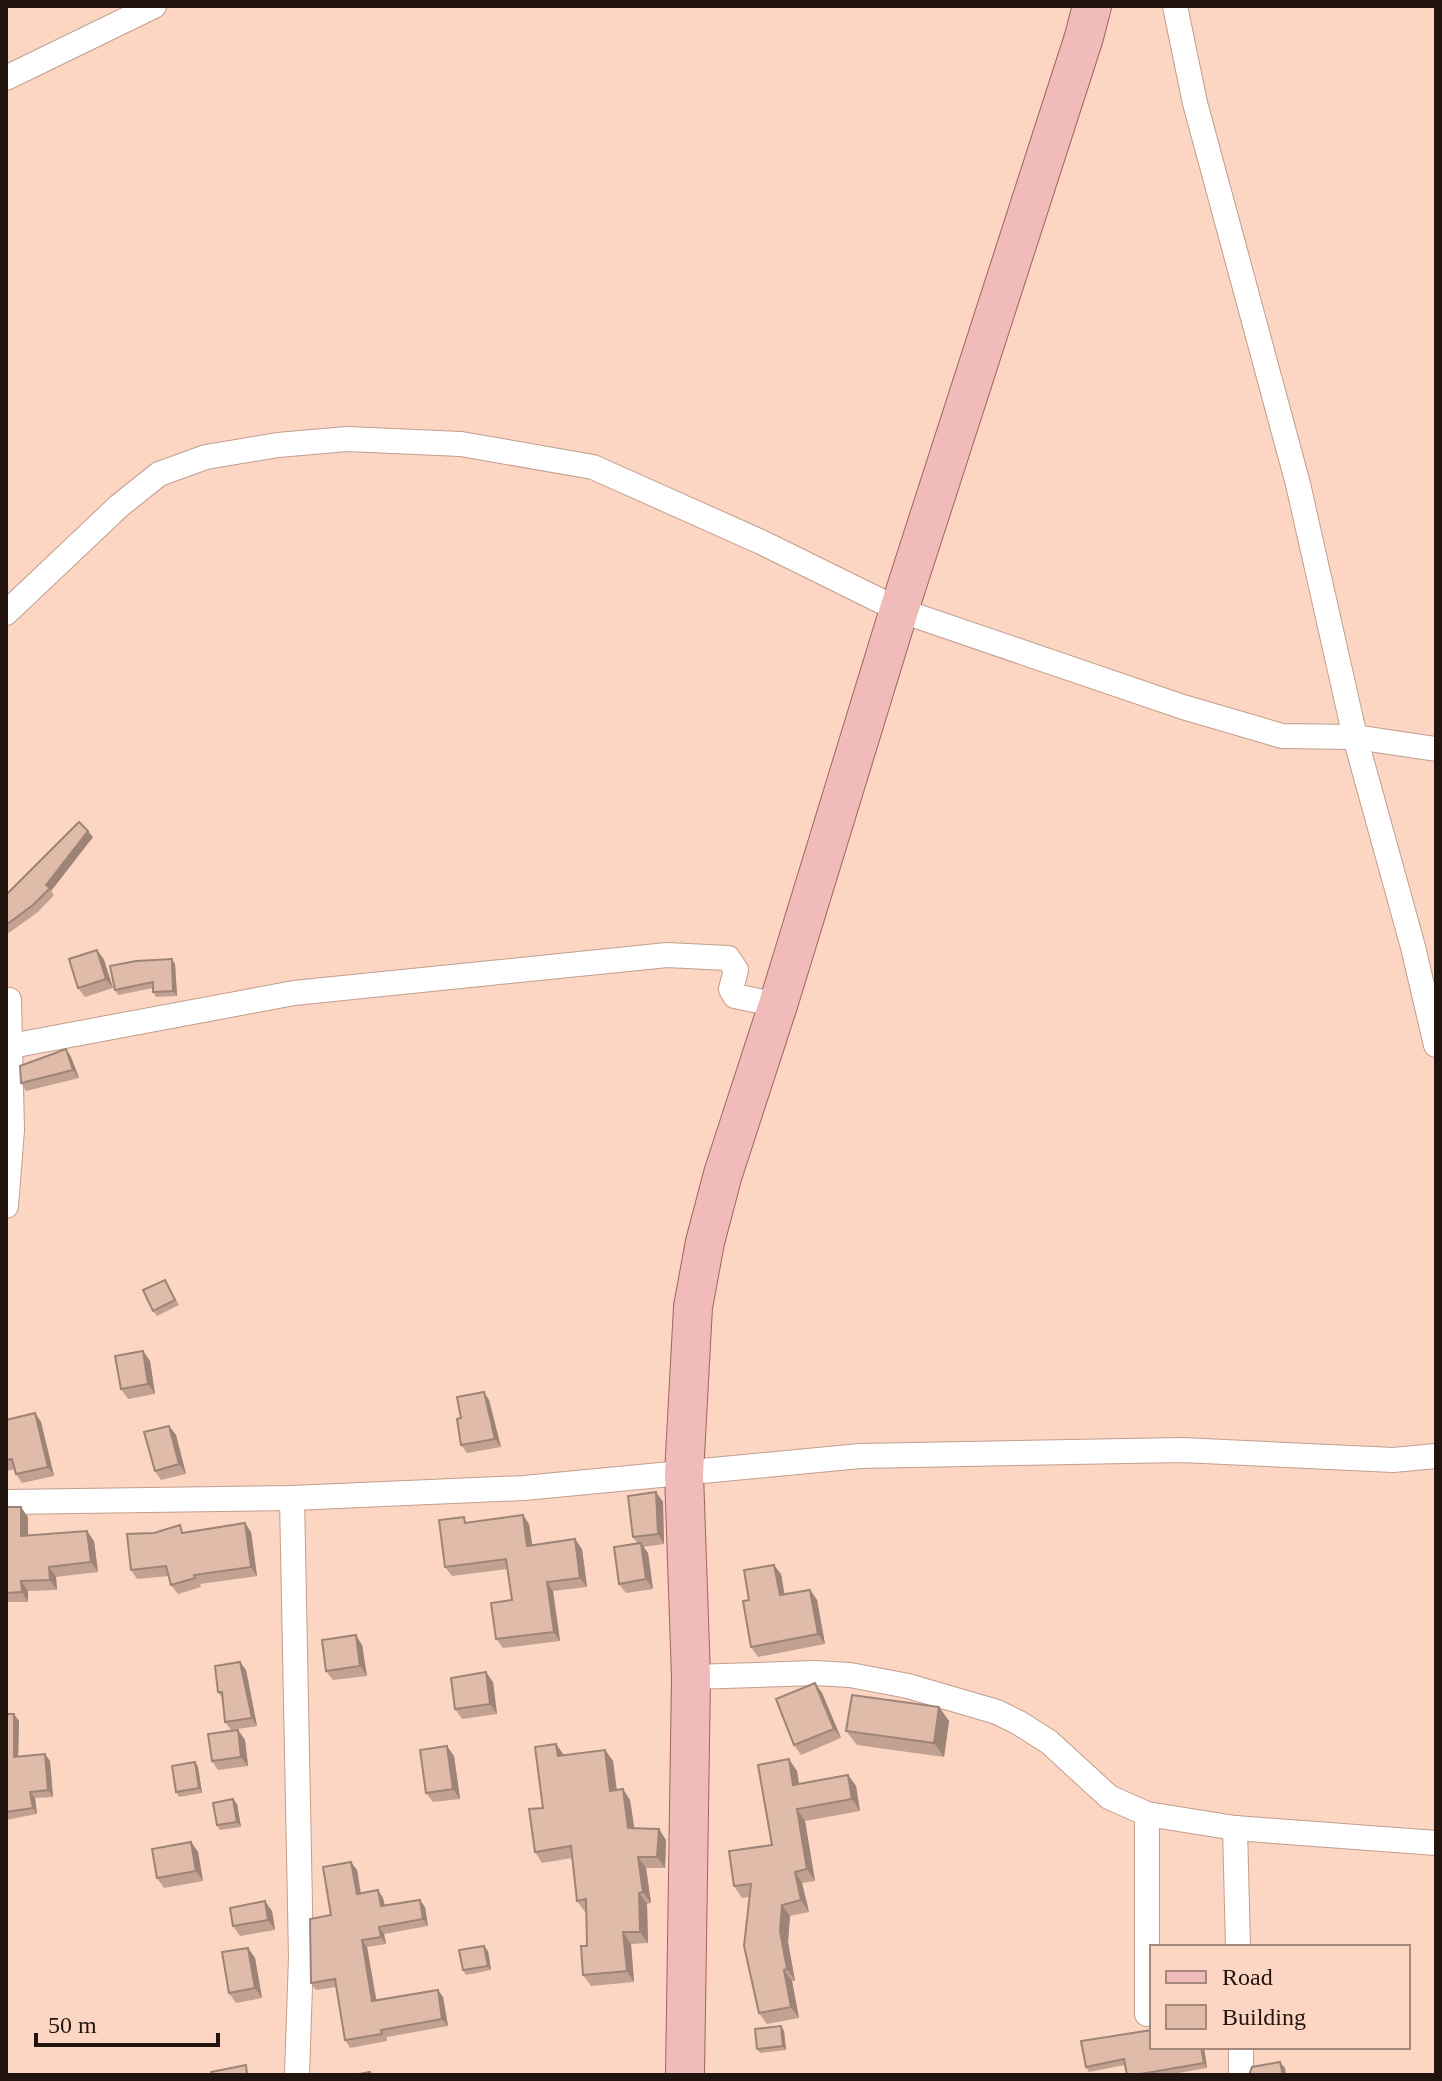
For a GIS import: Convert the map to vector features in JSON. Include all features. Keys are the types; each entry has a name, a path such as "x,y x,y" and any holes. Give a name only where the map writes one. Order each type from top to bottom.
{"main road":[{"path":"685,2075 691,1677 684,1474 693,1307 705,1242 723,1174 899,610 1092,6"}],"street":[{"path":"6,78 154,6"},
{"path":"1175,6 1195,103 1298,484 1355,737 1413,947 1436,1045"},
{"path":"6,613 119,506 159,474 206,457 278,445 347,439 461,444 593,467 761,542 899,610 1183,707 1282,736 1355,737 1436,749"},
{"path":"11,1046 294,993 667,955 728,958 736,970 731,989 735,996 778,1005"},
{"path":"6,1206 12,1130 9,1000"},
{"path":"6,1502 292,1498 524,1488 860,1456 1182,1450 1393,1460 1436,1456"},
{"path":"292,1498 301,1957 297,2075"},
{"path":"691,1677 774,1672 850,1675 908,1686 997,1712 1049,1742 1109,1797 1147,1814 1235,1828 1436,1843"},
{"path":"1147,1814 1147,2014"},
{"path":"1235,1828 1238,1945"},
{"path":"1241,2049 1241,2075"}],"building":[{"path":"79,822 88,831 46,885 50,888 6,925 6,895"},
{"path":"97,950 106,979 78,988 69,959"},
{"path":"172,959 173,991 153,992 153,982 115,990 110,966"},
{"path":"66,1049 73,1070 21,1083 20,1066"},
{"path":"165,1280 175,1300 153,1311 143,1290"},
{"path":"143,1351 148,1384 121,1389 115,1356"},
{"path":"484,1392 495,1439 461,1445 457,1397"},
{"path":"35,1413 48,1467 16,1474 12,1459 6,1460 6,1420"},
{"path":"169,1426 179,1464 155,1471 144,1432"},
{"path":"656,1492 658,1534 633,1537 628,1496"},
{"path":"6,1507 21,1507 21,1536 87,1531 91,1562 49,1567 50,1580 21,1581 22,1592 6,1593"},
{"path":"523,1515 527,1546 575,1539 580,1578 547,1582 554,1632 496,1639 491,1603 512,1600 506,1559 445,1567 439,1520 464,1517 465,1523"},
{"path":"245,1523 251,1567 194,1575 195,1578 171,1585 166,1566 131,1570 127,1534 154,1533 180,1525 182,1533"},
{"path":"641,1543 646,1579 619,1584 614,1547"},
{"path":"774,1565 780,1595 810,1590 818,1634 751,1647 743,1601 749,1600 744,1570"},
{"path":"356,1635 360,1666 326,1671 322,1640"},
{"path":"240,1662 252,1718 225,1722 215,1666"},
{"path":"486,1672 490,1704 455,1709 451,1678"},
{"path":"815,1683 834,1729 794,1745 776,1699"},
{"path":"852,1695 939,1707 934,1743 846,1731"},
{"path":"6,1714 14,1714 14,1757 45,1754 48,1790 30,1792 33,1808 6,1812"},
{"path":"238,1730 241,1757 212,1761 208,1734"},
{"path":"556,1744 558,1756 605,1750 610,1791 623,1789 628,1828 659,1829 657,1857 638,1857 643,1892 639,1893 640,1932 623,1932 627,1971 583,1975 581,1946 587,1946 586,1899 577,1901 571,1846 535,1852 529,1809 543,1808 535,1747"},
{"path":"447,1746 453,1789 426,1793 420,1750"},
{"path":"789,1759 793,1785 848,1775 852,1799 797,1809 807,1869 795,1872 801,1900 782,1905 780,1931 791,2007 759,2013 744,1946 751,1884 734,1886 729,1851 772,1845 758,1765"},
{"path":"195,1762 199,1788 176,1792 172,1766"},
{"path":"233,1799 237,1822 217,1825 213,1803"},
{"path":"191,1842 196,1871 157,1878 152,1849"},
{"path":"351,1862 357,1894 378,1890 381,1906 420,1900 423,1919 379,1927 381,1937 362,1940 372,2001 438,1990 442,2019 345,2040 335,1979 311,1983 310,1919 331,1915 323,1867"},
{"path":"265,1901 268,1920 233,1926 230,1908"},
{"path":"484,1946 488,1966 463,1970 459,1950"},
{"path":"248,1948 255,1988 229,1993 222,1952"},
{"path":"781,2026 783,2046 757,2049 755,2029"},
{"path":"1150,2030 1150,2049 1201,2049 1204,2063 1127,2075 1124,2059 1086,2067 1081,2041"},
{"path":"1280,2062 1283,2075 1249,2075 1252,2067"},
{"path":"246,2065 247,2075 211,2075 211,2072"}]}
